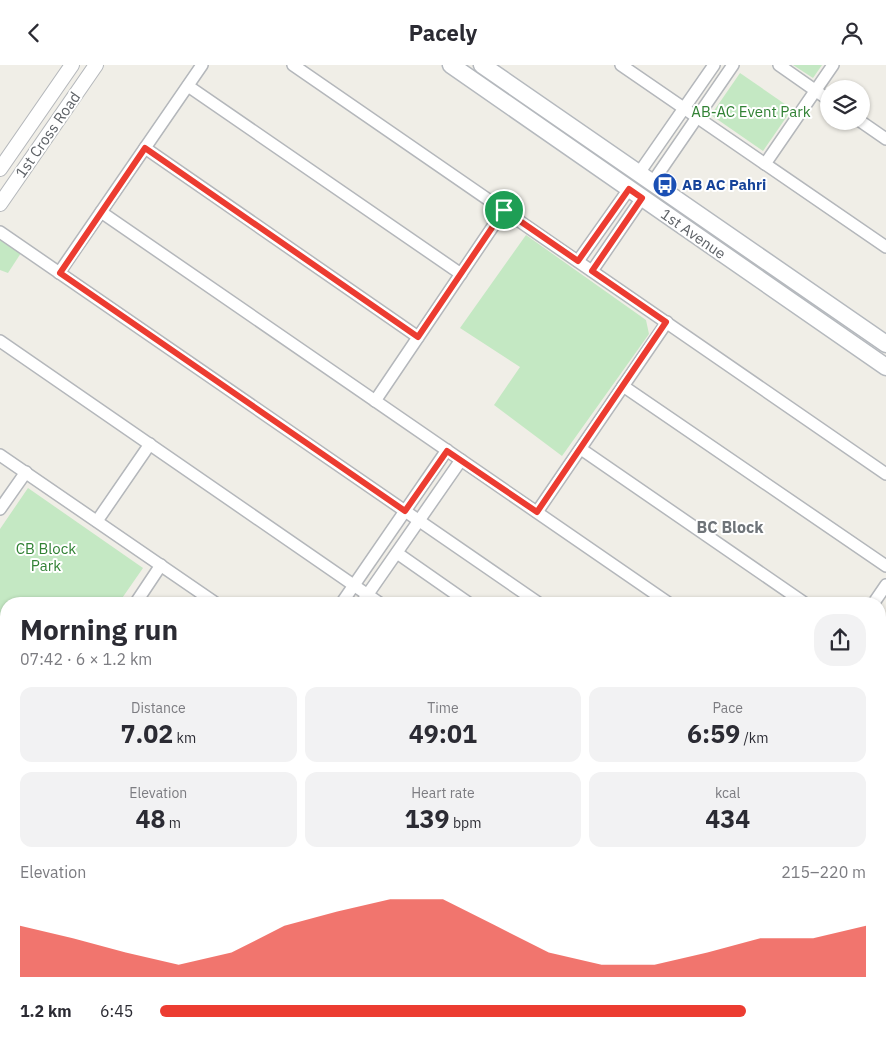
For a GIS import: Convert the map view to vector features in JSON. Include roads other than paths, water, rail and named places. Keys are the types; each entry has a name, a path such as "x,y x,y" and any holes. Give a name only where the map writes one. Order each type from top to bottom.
{"main road":[{"name":"1st Avenue","path":"452,65 886,367"},
{"name":"1st Avenue","path":"482,65 886,345"},
{"path":"570,148 581,133"}],"street":[{"name":"1st Cross Road","path":"0,204 96,65"},
{"path":"60,273 202,65"},
{"path":"293,65 886,474"},
{"path":"639,173 714,65"},
{"path":"652,183 733,65"},
{"path":"779,65 820,94"},
{"path":"765,164 833,65"},
{"name":"1st Cross Road","path":"4,164 68,66"},
{"path":"625,66 886,247"},
{"path":"188,85 461,274"},
{"path":"870,128 886,139"},
{"path":"145,148 418,337"},
{"path":"4,164 24,169"},
{"path":"578,261 635,193"},
{"path":"592,271 635,193"},
{"path":"375,401 504,210"},
{"path":"101,212 660,597"},
{"path":"0,232 530,597"},
{"path":"537,512 666,322"},
{"path":"0,341 354,585 363,597"},
{"path":"624,385 886,566"},
{"path":"97,521 150,444"},
{"path":"580,449 796,597"},
{"path":"346,597 447,451"},
{"path":"0,455 207,597"},
{"path":"366,597 461,460"},
{"path":"0,509 26,472"},
{"path":"397,553 460,597"},
{"path":"140,597 161,565"},
{"path":"878,597 886,585"}],"place":[{"name":"AB AC Pahri","path":"665,185"}],"district":[{"name":"BC Block","path":"730,527"}],"park label":[{"name":"AB-AC Event Park","path":"751,112"},
{"name":"CB Block Park","path":"46,558"}]}
